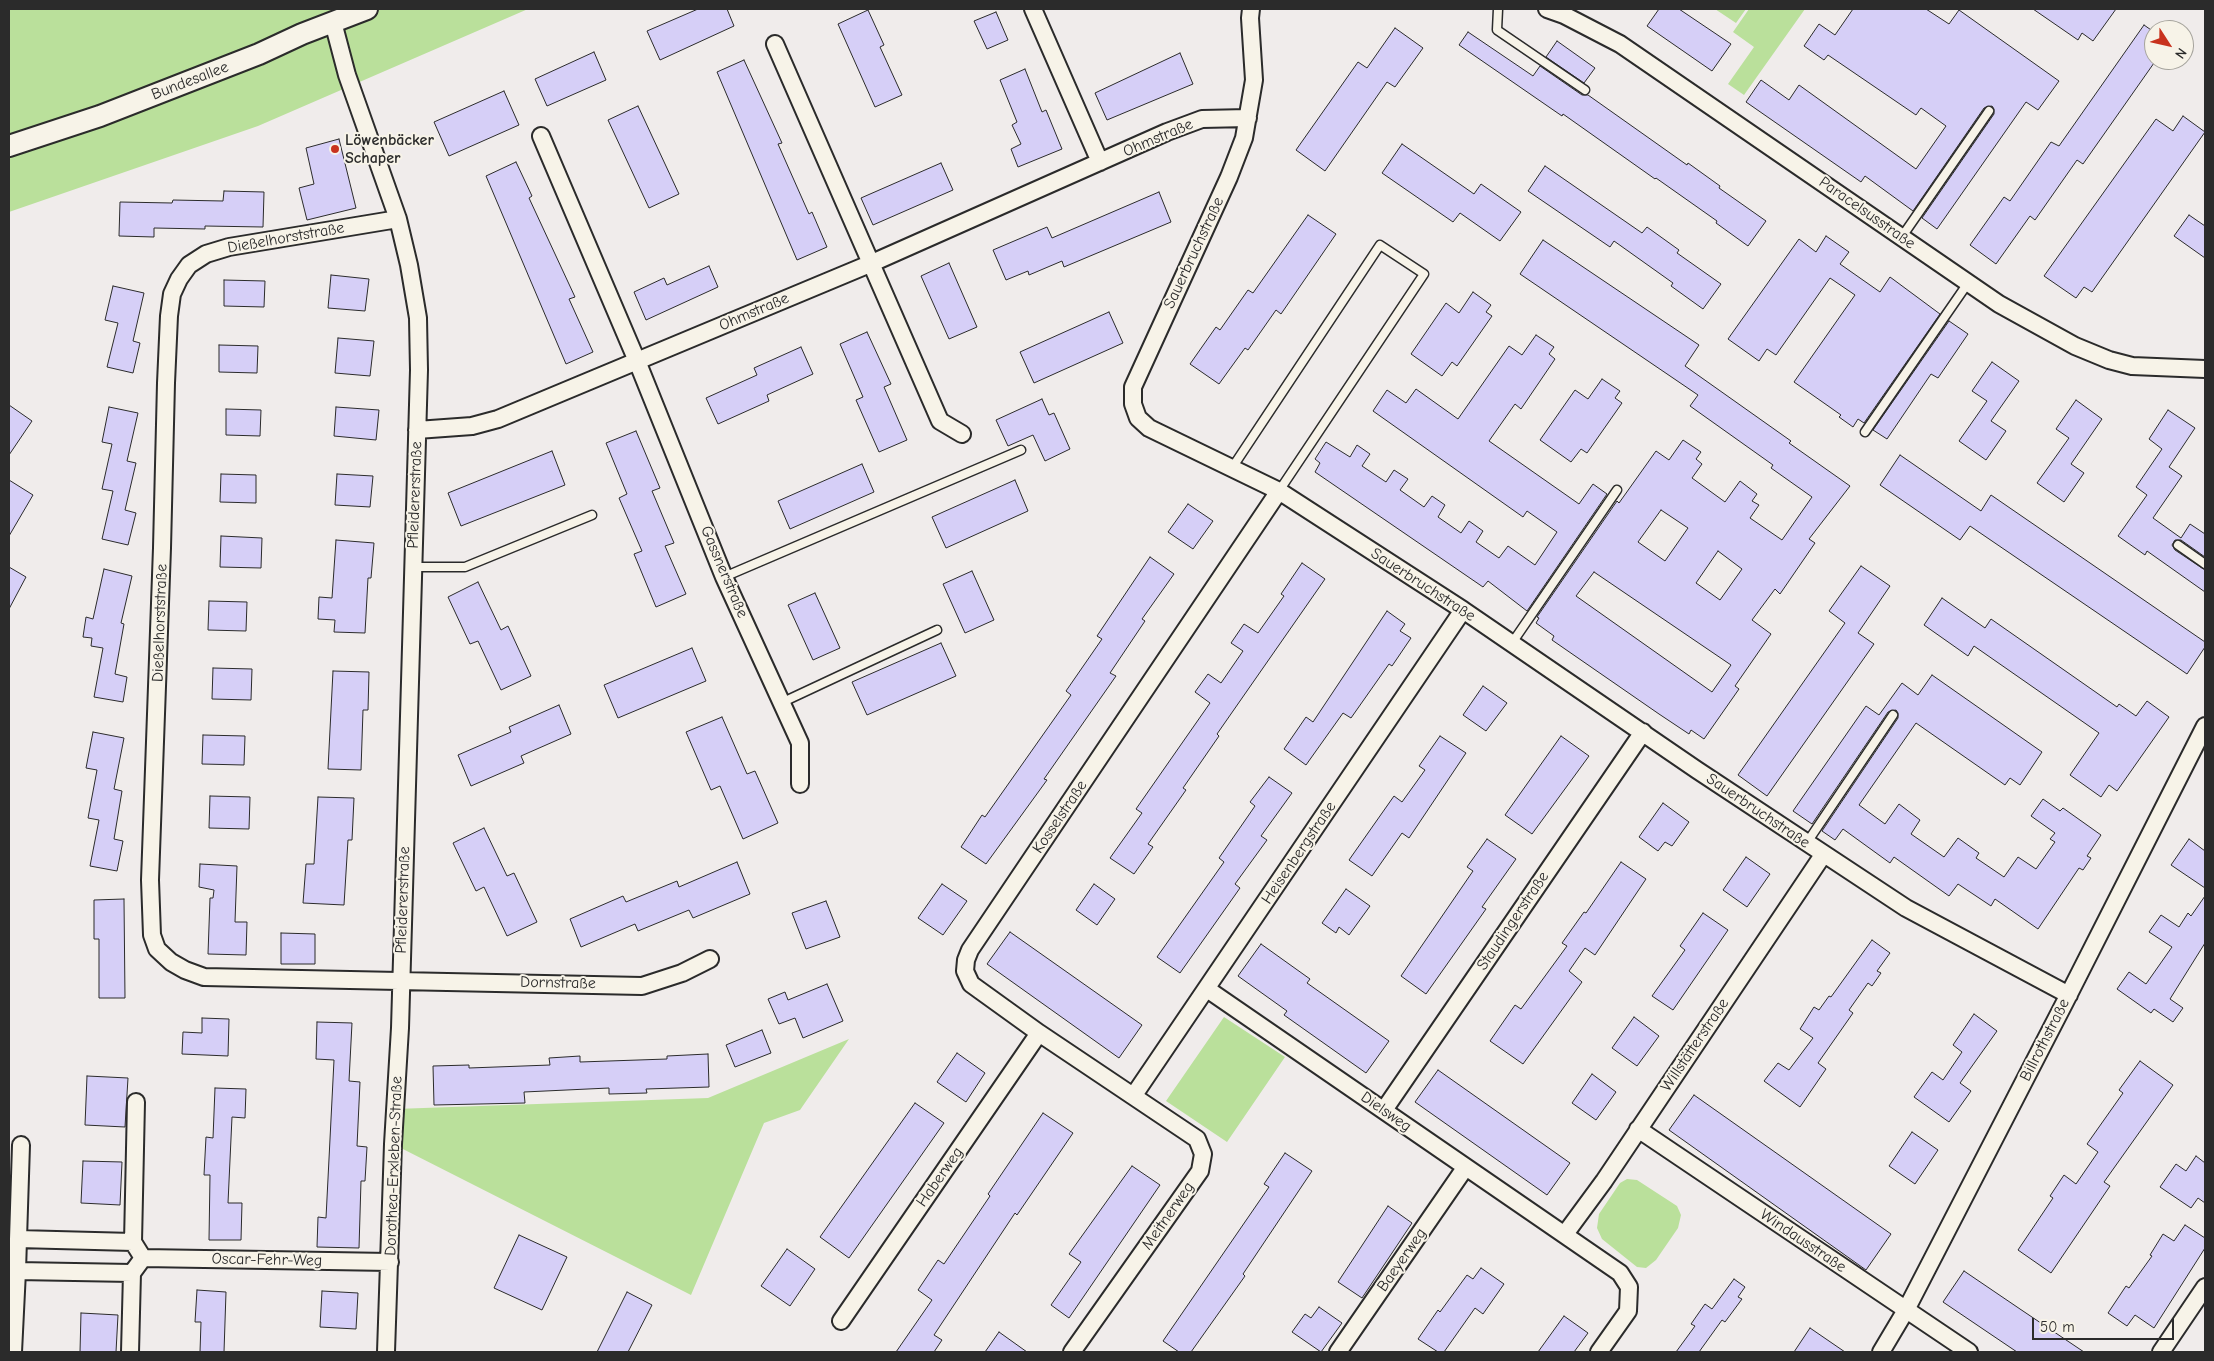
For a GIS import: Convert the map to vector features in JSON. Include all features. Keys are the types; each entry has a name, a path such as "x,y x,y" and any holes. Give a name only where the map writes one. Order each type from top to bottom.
{"street":[{"name":"Bundesallee","path":"9,146 100,116 259,54 367,9"},
{"path":"1032,9 1100,162"},
{"name":"Sauerbruchstraße","path":"1251,9 1254,80 1244,138 1229,177 1133,387 1133,404 1138,418 1149,428 1279,491 1463,610 1806,844 1906,908 2069,994"},
{"name":"Paracelsusstraße","path":"1547,9 1564,15 1620,44 1998,304 2085,351 2109,360 2132,366 2205,369"},
{"name":"Pfleidererstraße","path":"333,22 347,75 398,219 409,265 418,318 418,430 400,979"},
{"path":"775,44 940,421 962,434"},
{"name":"Ohmstraße","path":"418,430 472,426 498,418 872,263 1167,132 1202,119 1248,118"},
{"path":"541,136 637,361"},
{"name":"Dießelhorststraße","path":"398,219 229,247 206,254 189,265 179,278 172,294 168,316 150,880 152,935 157,949 171,962 185,970 204,977 400,979"},
{"name":"Gassnerstraße","path":"637,361 724,577 783,702 800,743 800,784"},
{"name":"Kosselstraße","path":"1134,1095 1039,1033 971,984 965,971 970,950 1279,491"},
{"name":"Heisenbergstraße","path":"1134,1095 1463,610"},
{"name":"Billrothstraße","path":"1881,1352 1906,1310 2205,726"},
{"name":"Staudingerstraße","path":"1384,1110 1643,732"},
{"name":"Willstätterstraße","path":"1565,1234 1604,1181 1823,855"},
{"name":"Dornstraße","path":"400,979 642,986 682,973 710,959"},
{"name":"Dorothea-Erxleben-Straße","path":"386,1352 393,1144 400,1028 400,979"},
{"name":"Dielsweg","path":"1207,989 1620,1273 1629,1287 1628,1311 1599,1352"},
{"name":"Haberweg","path":"841,1321 1039,1033"},
{"name":"Meitnerweg","path":"1072,1352 1200,1171 1203,1154 1197,1139 1134,1095"},
{"path":"130,1352 132,1273 143,1258 133,1242 136,1102"},
{"name":"Windausstraße","path":"1638,1129 1969,1352"},
{"path":"13,1352 21,1145"},
{"name":"Baeyerweg","path":"1338,1352 1465,1168"},
{"path":"18,1239 133,1242"},
{"name":"Oscar-Fehr-Weg","path":"143,1258 390,1262"},
{"path":"17,1271 132,1273"},
{"path":"2161,1352 2205,1287"}],"lane":[{"path":"1498,9 1497,30 1585,90"},
{"path":"1901,238 1989,110"},
{"path":"1232,468 1380,245 1424,274 1279,491"},
{"path":"1865,432 1968,283"},
{"path":"724,577 1022,450"},
{"path":"1512,643 1617,490"},
{"path":"413,567 465,567 592,515"},
{"path":"2178,545 2205,564"},
{"path":"783,702 937,630"},
{"path":"1806,844 1893,715"}],"green space":[{"path":"9,9 528,9 258,126 9,212"},
{"path":"1715,9 1746,9 1736,23"},
{"path":"1749,9 1805,9 1744,95 1728,84 1754,47 1733,32"},
{"path":"1224,1017 1285,1057 1227,1142 1166,1101"},
{"path":"849,1039 800,1110 764,1123 691,1295 393,1144 395,1109 708,1098"},
{"path":"1627,1179 1637,1180 1677,1206 1681,1215 1678,1228 1656,1260 1646,1268 1637,1267 1602,1239 1597,1228 1599,1214 1620,1183"}],"building":[{"path":"698,9 727,9 734,26 660,60 647,31"},
{"path":"1659,9 1679,9 1731,44 1712,71 1647,26"},
{"path":"1853,9 1926,9 1949,24 1959,10 2059,81 2038,110 2026,102 1937,229 1922,218 1994,114 1992,106 1984,108 1913,211 1865,176 1861,182 1746,102 1761,80 1789,100 1799,85 1916,169 1946,126 1921,108 1916,115 1828,55 1824,60 1804,46 1819,24 1835,35"},
{"path":"2033,9 2116,9 2093,41 2082,33 2078,40"},
{"path":"868,10 884,45 880,47 902,95 875,107 838,24"},
{"path":"996,12 1008,40 987,49 974,21"},
{"path":"2144,25 2144,70 2149,70 2083,164 2077,160 2035,220 2030,216 1996,264 1970,245 2004,197 2010,201 2051,142 2059,146"},
{"path":"1395,28 1423,48 1395,87 1387,82 1325,171 1296,150 1358,62 1367,68"},
{"path":"1468,32 1533,76 1540,66 1582,95 1588,95 1687,165 1688,163 1720,186 1719,188 1766,221 1748,246 1716,223 1717,221 1656,178 1459,45"},
{"path":"1557,41 1595,68 1584,83 1546,57"},
{"path":"594,52 606,80 547,106 535,79"},
{"path":"1180,53 1193,84 1107,120 1095,93"},
{"path":"744,60 782,143 778,144 809,214 812,212 827,247 797,260 717,72"},
{"path":"1025,69 1042,112 1046,110 1062,149 1018,167 1011,149 1021,144 1012,125 1017,122 1000,80"},
{"path":"504,91 519,125 449,156 434,122"},
{"path":"638,106 679,194 649,208 608,120"},
{"path":"2183,116 2205,132 2092,292 2084,287 2076,298 2044,276 2156,119 2173,131"},
{"path":"339,139 356,208 307,220 299,188 314,184 306,148"},
{"path":"1402,144 1474,194 1481,184 1521,212 1500,241 1460,213 1453,222 1382,173"},
{"path":"516,162 532,196 529,198 575,297 569,299 593,352 566,364 486,176"},
{"path":"941,163 953,190 873,225 861,198"},
{"path":"1545,166 1642,233 1647,227 1679,250 1677,253 1721,284 1703,309 1671,286 1673,283 1614,241 1610,247 1528,191"},
{"path":"224,191 264,192 263,227 205,226 205,229 154,228 154,237 119,236 120,202 172,203 173,200 223,201"},
{"path":"1159,192 1171,222 1064,267 1062,261 1029,275 1028,271 1006,280 993,250 1047,227 1052,238"},
{"path":"1308,215 1336,234 1281,314 1276,310 1248,350 1245,348 1219,384 1190,364 1216,327 1220,330 1248,290 1253,293"},
{"path":"2189,215 2205,226 2205,258 2174,236"},
{"path":"1826,236 1849,252 1840,264 1880,292 1890,277 1940,314 1864,423 1858,419 1853,427 1839,417 1841,415 1794,382 1855,295 1830,278 1776,355 1767,349 1759,361 1728,339 1799,239 1816,252"},
{"path":"1543,240 1699,345 1685,366 1791,441 1789,443 1850,486 1809,539 1815,543 1780,594 1775,589 1752,620 1771,634 1735,686 1739,689 1704,739 1691,730 1689,734 1552,640 1554,636 1536,623 1539,618 1537,617 1617,501 1619,503 1656,451 1669,460 1683,440 1701,452 1696,459 1702,464 1692,478 1725,502 1740,481 1757,494 1752,501 1759,505 1750,518 1782,540 1812,497 1771,468 1773,465 1690,406 1698,395 1520,274","holes":["1661,510 1688,528 1665,561 1638,542","1718,551 1742,569 1720,600 1696,583","1594,572 1731,665 1712,692 1576,596"]},
{"path":"949,263 977,327 949,339 921,276"},
{"path":"709,266 718,287 646,320 634,292 664,278 667,285"},
{"path":"331,275 369,279 365,311 328,308"},
{"path":"224,280 265,281 264,307 224,306"},
{"path":"113,286 144,293 133,341 140,343 133,373 107,367 118,323 105,320"},
{"path":"1473,292 1491,305 1486,312 1492,316 1457,366 1452,362 1442,376 1411,354 1446,303 1459,313"},
{"path":"1109,312 1123,343 1034,383 1020,352"},
{"path":"1949,321 1968,334 1938,378 1931,374 1887,439 1873,430"},
{"path":"867,332 891,384 884,387 907,440 879,452 856,400 863,397 840,344"},
{"path":"1536,335 1554,347 1549,354 1555,359 1521,409 1515,404 1489,441 1579,504 1593,484 1607,494 1527,611 1488,581 1483,587 1315,472 1320,463 1315,459 1326,442 1350,457 1357,445 1370,454 1362,466 1386,482 1394,470 1408,479 1400,490 1424,507 1432,496 1445,505 1438,517 1461,533 1469,521 1483,531 1476,542 1499,558 1508,546 1535,565 1557,532 1527,511 1523,517 1373,411 1387,390 1406,403 1416,389 1458,419 1509,346 1522,355"},
{"path":"338,338 374,341 370,376 335,373"},
{"path":"219,345 258,346 257,373 219,372"},
{"path":"801,347 813,374 767,395 769,401 718,424 706,398 757,375 754,368"},
{"path":"1992,362 2019,381 1991,421 2006,431 1986,460 1959,441 1987,401 1972,391"},
{"path":"1602,379 1620,391 1615,398 1622,403 1587,453 1581,449 1571,462 1540,440 1575,390 1588,399"},
{"path":"1042,399 1049,415 1054,413 1070,449 1045,461 1033,435 1008,446 996,420"},
{"path":"2076,400 2102,419 2071,464 2084,473 2064,502 2037,483 2069,438 2056,429"},
{"path":"9,405 32,421 9,455"},
{"path":"109,407 138,413 127,461 136,463 125,510 136,513 128,545 102,539 113,491 102,489 112,444 102,442"},
{"path":"336,407 379,410 376,440 334,436"},
{"path":"226,409 261,410 260,436 226,435"},
{"path":"2168,410 2195,428 2169,467 2182,476 2153,518 2181,538 2190,524 2205,534 2205,557 2181,540 2175,540 2172,545 2175,550 2205,570 2205,592 2147,551 2145,555 2118,536 2147,495 2136,487 2162,449 2149,439"},
{"path":"636,431 660,488 652,491 674,543 665,546 686,594 656,607 634,554 642,551 619,498 627,494 606,443"},
{"path":"552,451 565,485 461,526 448,493"},
{"path":"1900,455 1981,511 1991,495 2205,642 2205,647 2187,674 1970,526 1960,540 1880,485"},
{"path":"862,464 874,492 790,529 778,501"},
{"path":"221,474 256,475 256,503 220,502"},
{"path":"337,474 373,476 370,507 335,505"},
{"path":"9,480 33,495 9,536"},
{"path":"1015,480 1028,511 946,548 932,517"},
{"path":"1188,504 1213,521 1193,549 1168,532"},
{"path":"221,536 262,538 261,568 220,567"},
{"path":"336,540 374,543 371,578 368,578 365,633 334,632 335,620 318,619 319,597 332,598"},
{"path":"1150,557 1174,574 1142,619 1145,621 1110,673 1116,676 1044,779 1047,780 986,864 961,847 982,815 985,817 1071,695 1066,691 1102,639 1097,636"},
{"path":"1302,563 1325,579 1217,734 1219,736 1183,788 1186,790 1148,844 1153,847 1134,874 1110,858 1142,813 1136,809 1210,703 1195,692 1208,674 1221,683 1243,651 1231,643 1244,624 1258,633 1284,596 1281,594"},
{"path":"1861,566 1890,586 1858,633 1874,644 1767,796 1738,775 1845,623 1829,611"},
{"path":"9,567 26,577 9,609"},
{"path":"104,569 132,576 121,623 124,624 115,674 127,677 123,702 94,697 103,648 91,646 92,638 83,637 86,617 93,619"},
{"path":"972,571 994,620 965,633 943,584"},
{"path":"478,582 501,630 508,626 531,676 501,690 478,641 470,644 448,597"},
{"path":"815,593 840,648 813,660 788,605"},
{"path":"1942,598 1985,628 1991,619 2117,707 2119,704 2136,716 2147,701 2169,717 2117,791 2109,785 2101,797 2070,775 2099,733 1974,646 1968,656 1924,625"},
{"path":"209,601 247,602 246,631 208,630"},
{"path":"1387,611 1405,624 1400,631 1411,638 1392,666 1389,664 1351,718 1343,713 1306,765 1284,749 1306,717 1313,722"},
{"path":"941,643 956,676 867,715 852,682"},
{"path":"692,648 706,681 618,718 604,685"},
{"path":"213,668 252,669 251,700 212,699"},
{"path":"333,671 369,672 368,710 363,710 361,770 328,769"},
{"path":"1932,675 2042,752 2020,785 2010,778 2005,785 1916,723 1859,805 1885,824 1899,804 1920,820 1911,834 1944,857 1958,838 1979,853 1976,858 2004,877 2018,857 2036,869 2055,842 2050,839 2055,833 2031,816 2043,799 2060,811 2063,808 2101,835 2087,856 2091,858 2083,870 2079,868 2038,929 1995,899 1991,906 1958,884 1949,896 1894,857 1890,863 1843,829 1835,840 1822,831 1898,718 1896,710 1888,712 1812,824 1793,811 1866,706 1879,715 1902,683 1918,695"},
{"path":"1483,686 1507,703 1486,731 1463,715"},
{"path":"559,705 571,734 521,756 524,763 471,786 458,755 511,732 509,727"},
{"path":"722,717 747,774 755,771 778,823 743,839 720,786 711,790 686,732"},
{"path":"93,732 124,738 114,789 122,791 114,839 123,841 117,871 90,866 99,820 88,818 97,770 86,768"},
{"path":"203,735 245,736 244,765 202,764"},
{"path":"1440,736 1466,753 1409,838 1402,833 1372,876 1349,860 1394,796 1402,802 1425,770 1419,766"},
{"path":"1561,736 1589,756 1532,834 1505,815"},
{"path":"1269,777 1292,793 1261,836 1267,840 1235,884 1240,888 1180,973 1157,957 1224,862 1219,858 1255,806 1250,802"},
{"path":"210,796 250,797 249,829 209,828"},
{"path":"318,797 354,798 352,840 348,840 344,905 303,903 306,864 314,864"},
{"path":"1663,803 1689,822 1672,846 1665,842 1658,851 1639,837"},
{"path":"484,828 507,876 514,873 537,922 507,936 484,887 476,891 453,843"},
{"path":"1487,839 1516,859 1482,907 1486,909 1426,994 1401,976 1473,871 1467,867"},
{"path":"2189,839 2205,851 2205,888 2171,865"},
{"path":"1746,857 1770,874 1747,907 1723,890"},
{"path":"737,862 750,894 693,918 689,910 638,931 635,924 581,947 570,919 623,896 626,902 677,881 679,887"},
{"path":"1621,862 1646,879 1595,955 1585,948 1569,971 1582,982 1523,1064 1490,1041 1515,1005 1521,1009 1567,946 1562,943 1584,912 1586,913"},
{"path":"200,864 237,866 235,922 247,922 246,955 208,954 210,898 213,898 214,890 199,887"},
{"path":"942,884 967,901 943,935 918,918"},
{"path":"1094,884 1115,899 1097,925 1076,910"},
{"path":"1346,889 1370,906 1349,935 1339,927 1336,933 1322,923"},
{"path":"2205,896 2205,943 2170,999 2183,1008 2173,1022 2154,1009 2151,1013 2117,989 2129,972 2146,984 2172,947 2149,932 2161,915 2179,927 2188,913 2191,916"},
{"path":"124,899 125,998 99,998 99,939 94,939 94,900"},
{"path":"826,901 840,937 806,949 792,913"},
{"path":"1703,913 1728,930 1673,1010 1652,996 1685,950 1680,946"},
{"path":"1010,932 1142,1025 1119,1058 987,964"},
{"path":"281,933 315,934 315,964 281,964"},
{"path":"1872,940 1890,953 1877,971 1881,973 1872,986 1868,983 1849,1010 1853,1013 1818,1063 1826,1069 1800,1107 1764,1081 1778,1063 1789,1070 1813,1038 1800,1029 1814,1007 1819,1010 1829,996 1831,997"},
{"path":"1261,944 1310,979 1307,983 1389,1041 1366,1073 1284,1015 1287,1011 1238,976"},
{"path":"827,984 843,1021 803,1038 795,1018 779,1024 768,999 785,992 788,1000"},
{"path":"1974,1014 1997,1031 1960,1083 1971,1091 1949,1122 1914,1097 1932,1072 1943,1080 1962,1052 1953,1045"},
{"path":"1634,1017 1659,1036 1637,1066 1612,1048"},
{"path":"202,1018 229,1019 228,1056 182,1054 183,1032 202,1033"},
{"path":"317,1022 352,1023 349,1081 360,1082 357,1146 367,1147 365,1181 361,1181 359,1248 317,1247 318,1217 326,1218 334,1060 316,1059"},
{"path":"762,1030 771,1053 735,1067 726,1045"},
{"path":"957,1053 985,1073 966,1102 937,1082"},
{"path":"708,1054 709,1087 646,1089 647,1093 609,1094 609,1088 524,1092 525,1103 434,1105 433,1066 469,1065 469,1068 550,1065 549,1058 580,1056 580,1062 667,1059 667,1056"},
{"path":"2140,1061 2173,1085 2104,1182 2110,1186 2051,1273 2018,1250 2053,1198 2050,1196 2064,1175 2076,1184 2098,1152 2087,1144 2123,1093 2119,1090"},
{"path":"1438,1070 1570,1163 1547,1195 1415,1102"},
{"path":"1592,1074 1616,1092 1596,1120 1572,1103"},
{"path":"87,1076 128,1078 125,1127 85,1125"},
{"path":"215,1088 246,1089 245,1118 232,1117 228,1203 242,1203 241,1240 209,1240 210,1175 204,1175 206,1137 213,1138"},
{"path":"1694,1095 1891,1234 1866,1270 1669,1130"},
{"path":"915,1103 944,1123 849,1258 820,1237"},
{"path":"1043,1113 1073,1133 1017,1215 1015,1213 934,1335 942,1340 934,1352 896,1352 932,1300 918,1290 938,1260 944,1264 990,1196 988,1194"},
{"path":"1912,1132 1938,1150 1915,1184 1889,1166"},
{"path":"1285,1153 1312,1171 1243,1274 1245,1276 1191,1352 1179,1352 1163,1341 1269,1187 1264,1184"},
{"path":"2196,1156 2205,1163 2205,1203 2198,1198 2191,1208 2160,1187 2176,1164 2186,1171"},
{"path":"83,1161 122,1162 120,1205 81,1203"},
{"path":"1132,1166 1160,1185 1069,1318 1051,1305 1081,1262 1069,1254"},
{"path":"1388,1206 1412,1223 1362,1298 1338,1282"},
{"path":"2185,1225 2205,1238 2205,1248 2154,1328 2135,1315 2127,1326 2108,1313 2126,1286 2129,1288 2152,1256 2150,1255 2163,1234 2174,1241"},
{"path":"519,1235 567,1257 542,1310 494,1288"},
{"path":"787,1249 815,1269 790,1306 761,1286"},
{"path":"1481,1268 1504,1284 1483,1314 1475,1308 1444,1352 1438,1352 1418,1339 1438,1310 1440,1312 1467,1275 1473,1279"},
{"path":"1964,1271 2084,1352 2017,1352 1943,1302"},
{"path":"1734,1279 1745,1287 1738,1297 1742,1299 1725,1322 1722,1320 1699,1352 1676,1352 1695,1326 1691,1324 1705,1304 1712,1309"},
{"path":"197,1290 226,1292 224,1352 200,1352 201,1322 195,1322"},
{"path":"322,1291 358,1293 356,1329 320,1327"},
{"path":"627,1292 652,1305 628,1352 597,1352"},
{"path":"1319,1307 1342,1323 1321,1352 1292,1332 1305,1314 1311,1318"},
{"path":"81,1313 118,1315 116,1352 80,1352"},
{"path":"1564,1316 1588,1333 1574,1352 1538,1352"},
{"path":"1810,1328 1845,1352 1794,1352"},
{"path":"999,1332 1027,1352 985,1352"}],"place":[{"name":"Löwenbäcker Schaper","path":"335,149"}]}
